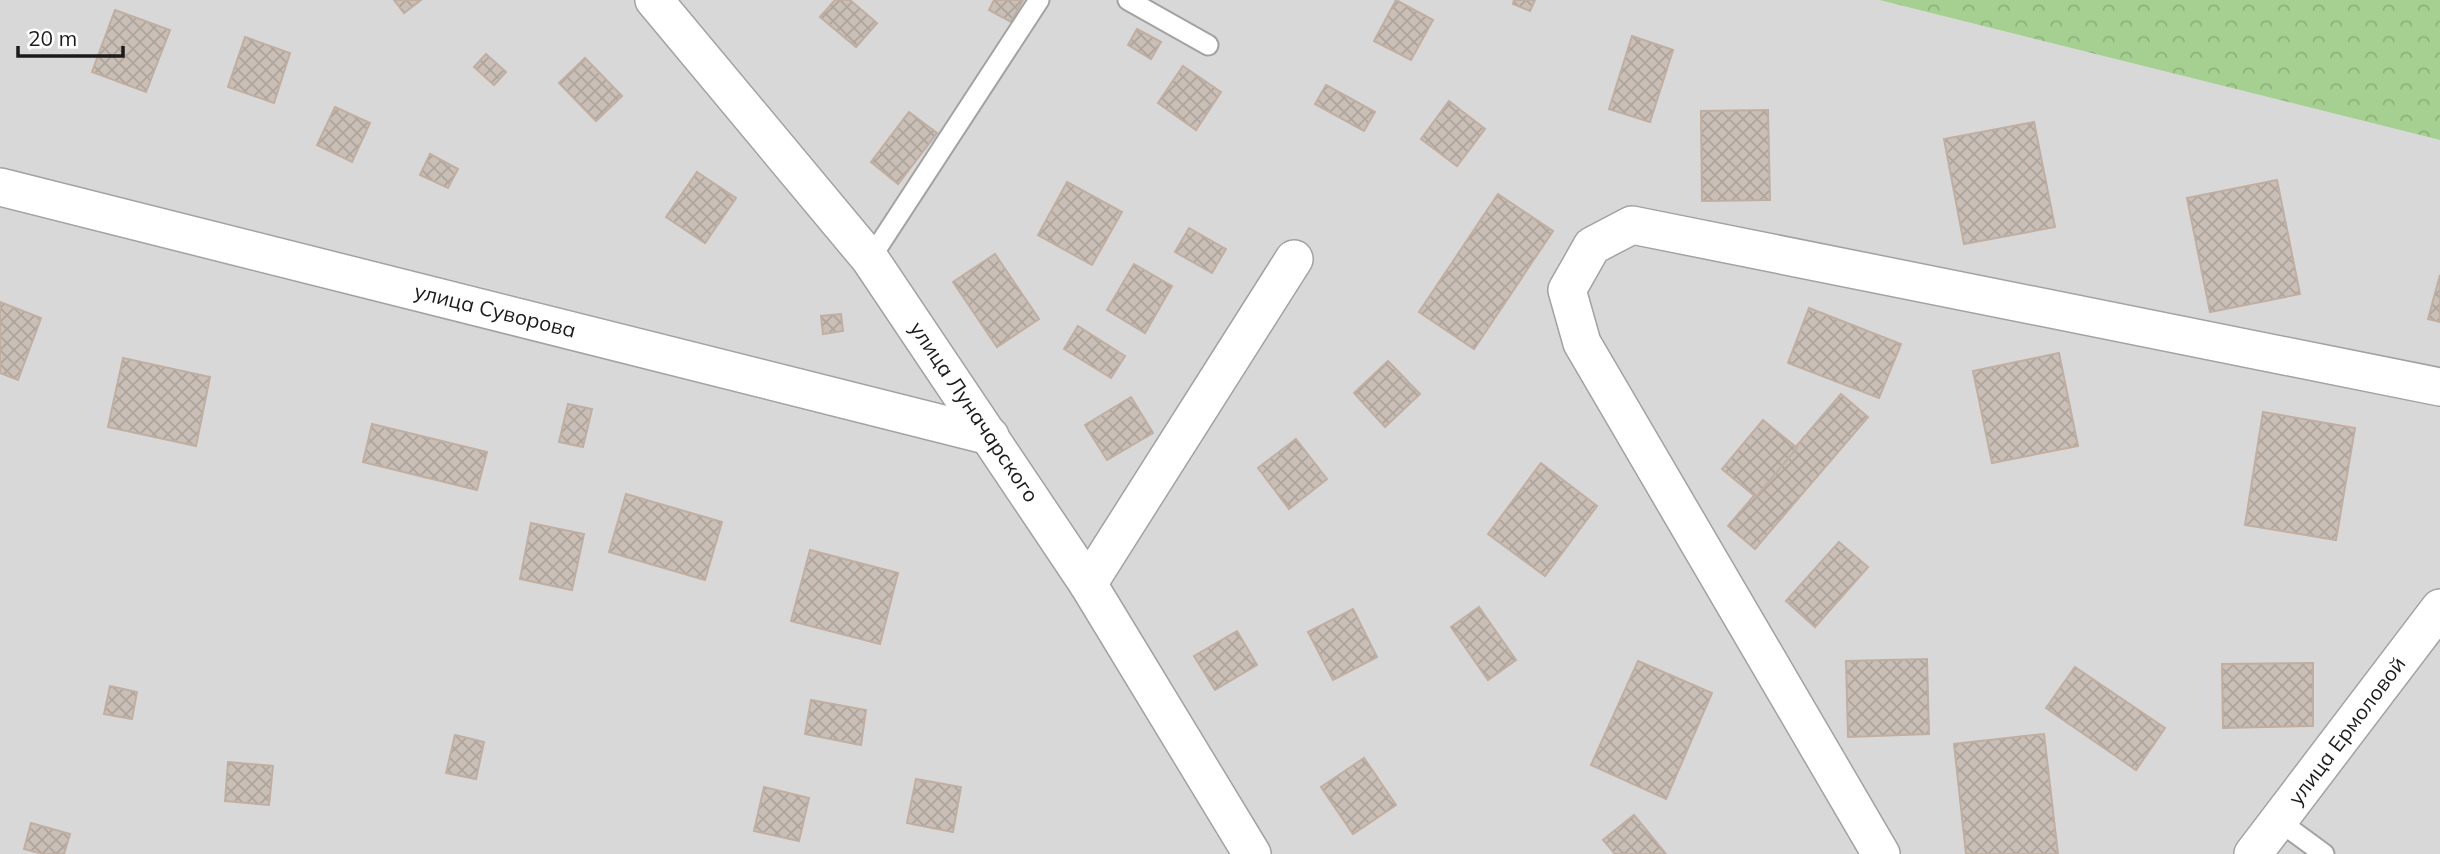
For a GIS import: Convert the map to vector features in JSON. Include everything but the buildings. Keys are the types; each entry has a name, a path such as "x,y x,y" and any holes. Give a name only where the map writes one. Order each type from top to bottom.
{"street":[{"name":"улица Луначарского","path":"654,0 870,259 1088,584 1252,854"},
{"name":"улица Суворова","path":"0,187 990,436"},
{"path":"1881,854 1582,343 1567,290 1592,246 1632,225 2440,387"},
{"path":"1088,584 1294,259"},
{"name":"улица Ермоловой","path":"2253,854 2440,608"}],"lane":[{"path":"870,259 1039,0"},
{"path":"1128,0 1208,45"},
{"path":"2279,821 2324,854"}],"shaded area":[{"path":"0,0 1879,0 2440,140 2440,854 0,854"}],"green space":[{"path":"1879,0 2440,0 2440,140"}]}
